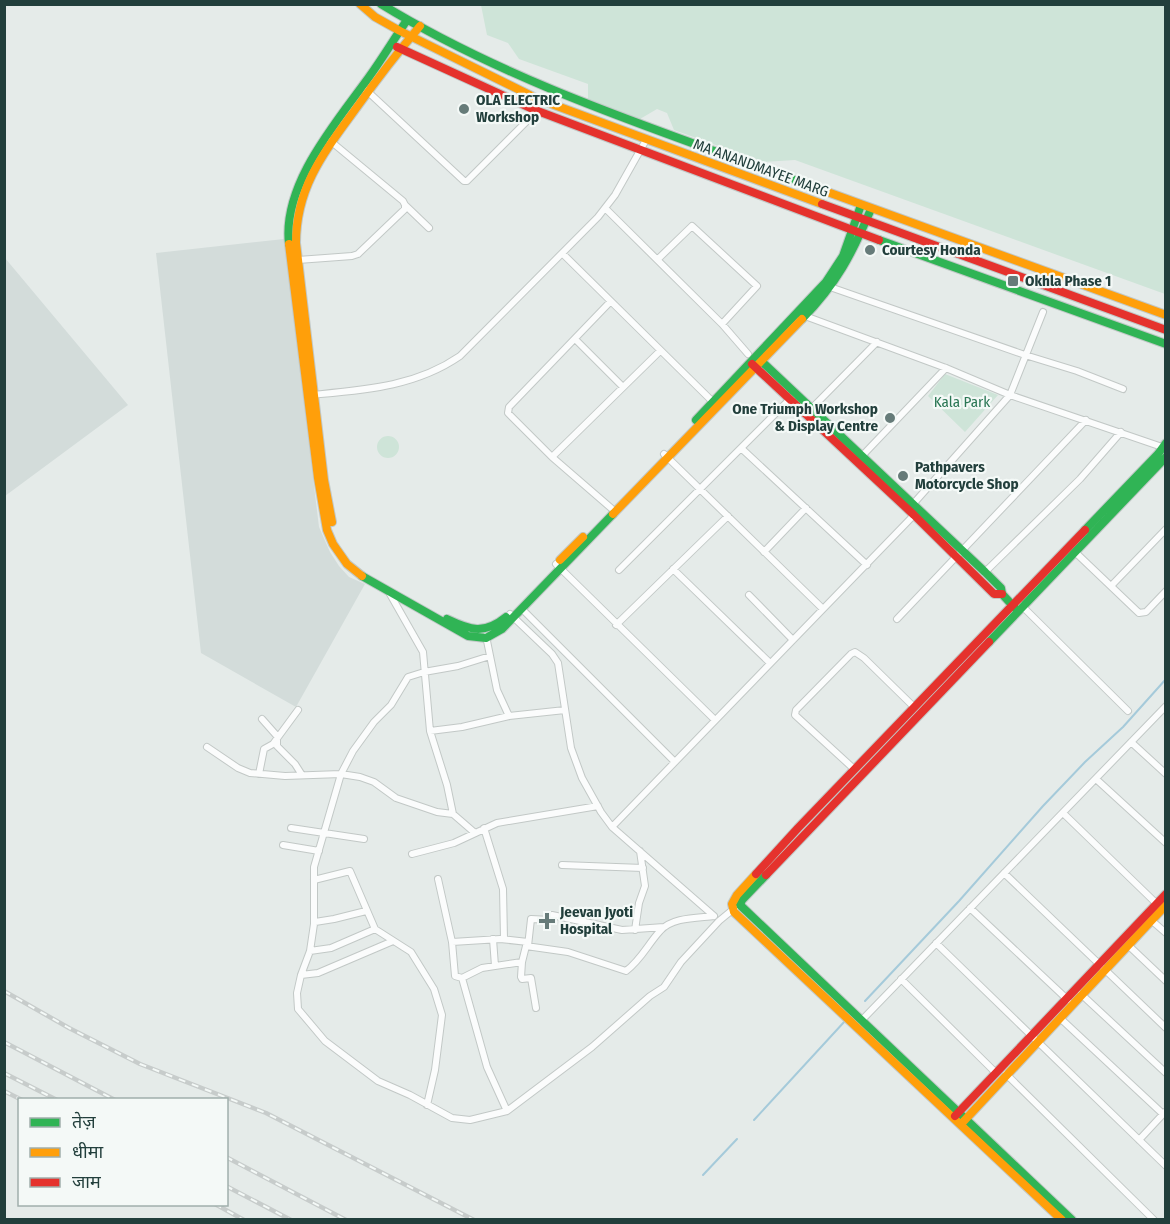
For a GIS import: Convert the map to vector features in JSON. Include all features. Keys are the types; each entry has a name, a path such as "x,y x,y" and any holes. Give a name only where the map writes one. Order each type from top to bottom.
{"street":[{"name":"MA ANANDMAYEE MARG","path":"360,4 375,17 411,37 538,99 861,220 1166,330"},
{"name":"MA ANANDMAYEE MARG","path":"381,4 407,20 543,87 871,209 1166,315"},
{"path":"365,89 407,20"},
{"path":"312,395 288,232 296,191 328,139 365,89 420,26"},
{"path":"391,44 535,110 852,231 1166,344"},
{"path":"365,89 464,181 467,181 527,121 535,110 538,99"},
{"path":"328,139 298,208 295,232 318,478 327,530 337,551 351,565 390,593 468,636 502,629 611,508 666,456 713,402 754,360 805,316 831,287 861,234 861,205"},
{"path":"328,139 429,228"},
{"path":"312,395 389,386 435,372 460,356 563,254 605,208 646,140"},
{"path":"298,260 358,254 405,209 405,205"},
{"path":"605,208 658,259 792,397 916,509"},
{"path":"512,616 522,609 558,566 666,456 826,282 843,256 852,231 871,209"},
{"path":"658,259 692,226 757,286 722,324"},
{"path":"563,254 713,402"},
{"path":"831,287 1077,371 1123,389"},
{"path":"610,302 508,410 509,415 552,457 611,508"},
{"path":"612,826 867,565 916,509 1010,394 1043,312"},
{"path":"490,656 458,666 411,675 405,680 391,705 374,722 354,751 341,774 314,867 315,922 310,951 297,993 298,1009 325,1041 378,1081 452,1118 461,1120 487,1117 507,1111 584,1053 650,996 664,987 681,962 717,919 741,903 1165,446 1010,394 805,316"},
{"path":"575,339 623,387"},
{"path":"811,409 877,342"},
{"path":"552,457 660,351"},
{"path":"862,456 946,368"},
{"path":"792,397 811,409 862,456 959,552 994,594 1002,594 1017,605 1128,711"},
{"path":"619,570 792,397"},
{"path":"897,619 1086,420"},
{"path":"986,572 1080,479 1121,432"},
{"path":"741,448 867,565"},
{"path":"666,456 822,609"},
{"path":"1072,1220 733,910 732,904 737,895 914,706 1075,552 1166,457"},
{"path":"764,552 806,508"},
{"path":"616,624 728,516"},
{"path":"1111,586 1166,529"},
{"path":"959,552 986,572 1001,588 1002,594"},
{"path":"1075,552 1139,613 1143,614 1166,591"},
{"path":"351,565 449,620 486,634"},
{"path":"558,566 715,720"},
{"path":"673,569 770,663"},
{"path":"390,593 421,647 430,732 447,785 453,814"},
{"path":"749,595 793,640"},
{"path":"522,609 675,762"},
{"path":"512,616 556,659 564,693 571,748 582,778 598,806 612,826 717,919"},
{"path":"486,634 497,690 509,716"},
{"path":"854,769 795,715 796,710 850,654 855,652 914,706"},
{"path":"861,1021 1166,706"},
{"path":"259,774 264,749 278,739 298,710"},
{"path":"430,732 509,716 565,710"},
{"path":"262,719 278,739 277,746 295,764 302,775"},
{"path":"1131,742 1166,774"},
{"path":"207,747 244,771 259,774 341,774 374,782 396,798 437,812 453,814 475,833"},
{"path":"1096,778 1166,843"},
{"path":"412,854 454,843 497,823 598,806"},
{"path":"1063,813 1161,906"},
{"path":"291,828 364,839"},
{"path":"484,828 503,889 504,939"},
{"path":"283,845 319,851"},
{"path":"635,930 639,903 645,886 640,851"},
{"path":"562,865 643,868"},
{"path":"314,880 349,871 375,929 416,957 432,983 441,1009 439,1042 427,1105"},
{"path":"1004,873 1101,969 1166,1028"},
{"path":"438,879 452,942 456,976 462,978 482,968 522,962"},
{"path":"959,1119 996,1073 1060,1018 1070,1001 1081,994 1101,969 1128,945 1151,920 1166,894"},
{"path":"741,903 741,907 861,1021 1062,1220"},
{"path":"959,1119 1006,1074 1034,1039 1161,906"},
{"path":"970,908 1070,1001"},
{"path":"315,922 366,911"},
{"path":"536,1008 531,978 521,977 524,947 528,944 532,918 549,921 552,915 621,930 664,927 688,919 717,919"},
{"path":"1151,920 1166,933"},
{"path":"452,942 504,939 568,952 626,971 645,953 664,927"},
{"path":"310,951 344,943 375,929"},
{"path":"493,939 495,966"},
{"path":"301,975 318,973 393,941"},
{"path":"936,943 1166,1166"},
{"path":"1128,945 1166,981"},
{"path":"462,978 487,1067 507,1111"},
{"path":"901,979 996,1073"},
{"path":"1081,994 1166,1073"},
{"path":"1060,1018 1164,1113 1138,1140"},
{"path":"1006,1074 1154,1220"}],"shaded area":[{"path":"284,239 319,527 339,566 349,577 365,584 296,707 201,653 156,253"},
{"path":"5,258 128,405 4,496"}],"green space":[{"path":"481,5 1165,5 1165,294 795,160 763,162 674,130 667,113 657,109 640,119 588,99 588,84 519,59 508,43 487,35"},
{"name":"Kala Park","path":"945,374 998,395 965,432 928,396"},
{"path":"388,436 396,439 399,447 396,455 388,458 380,455 377,447 380,439"}],"waterway":[{"path":"865,1001 959,901 1043,806 1123,727 1166,679"},
{"path":"754,1120 845,1021"},
{"path":"703,1175 737,1139"}],"railway":[{"path":"4,991 69,1028 140,1064 227,1098"},
{"path":"4,1042 111,1098"},
{"path":"4,1073 53,1098"},
{"path":"4,1091 18,1098"},
{"path":"228,1098 266,1113 474,1220"},
{"path":"228,1158 346,1220"},
{"path":"228,1187 291,1220"},
{"path":"219,1206 244,1220"}],"traffic: fast":[{"path":"381,4 481,58 533,81 639,124 800,182"},
{"path":"289,244 289,221 294,199 314,155 407,20"},
{"path":"696,420 826,282 843,256 861,205"},
{"path":"802,319 834,280 857,240 871,209"},
{"path":"879,240 1166,344"},
{"path":"759,359 985,572 1001,588 1002,594 1015,608"},
{"path":"1085,530 1166,443"},
{"path":"989,642 1166,457"},
{"path":"362,576 468,636 486,638 502,629 613,514"},
{"path":"447,619 477,629 491,626 506,617"},
{"path":"766,875 740,905 1072,1220"}],"traffic: slow":[{"path":"360,4 375,17 400,31 538,99 822,204"},
{"path":"332,522 324,480 296,243 297,223 301,204 314,170 372,86 420,26"},
{"path":"800,182 1166,315"},
{"path":"289,244 318,478 327,530 333,544 347,564 362,576"},
{"path":"613,514 802,319"},
{"path":"560,560 583,537"},
{"path":"756,874 737,895 732,904 734,912 1062,1220"},
{"path":"963,1122 1166,905"}],"traffic: jam":[{"path":"397,47 535,110 879,240"},
{"path":"822,204 1166,330"},
{"path":"752,364 914,515 994,594 1002,594"},
{"path":"756,874 1085,530"},
{"path":"766,875 989,642"},
{"path":"955,1116 1166,894"}],"place":[{"name":"OLA ELECTRIC Workshop","path":"464,109"},
{"name":"Courtesy Honda","path":"870,250"},
{"name":"Okhla Phase 1","path":"1013,281"},
{"name":"One Triumph Workshop & Display Centre","path":"890,418"},
{"name":"Pathpavers Motorcycle Shop","path":"903,476"},
{"name":"Jeevan Jyoti Hospital","path":"547,921"}]}
